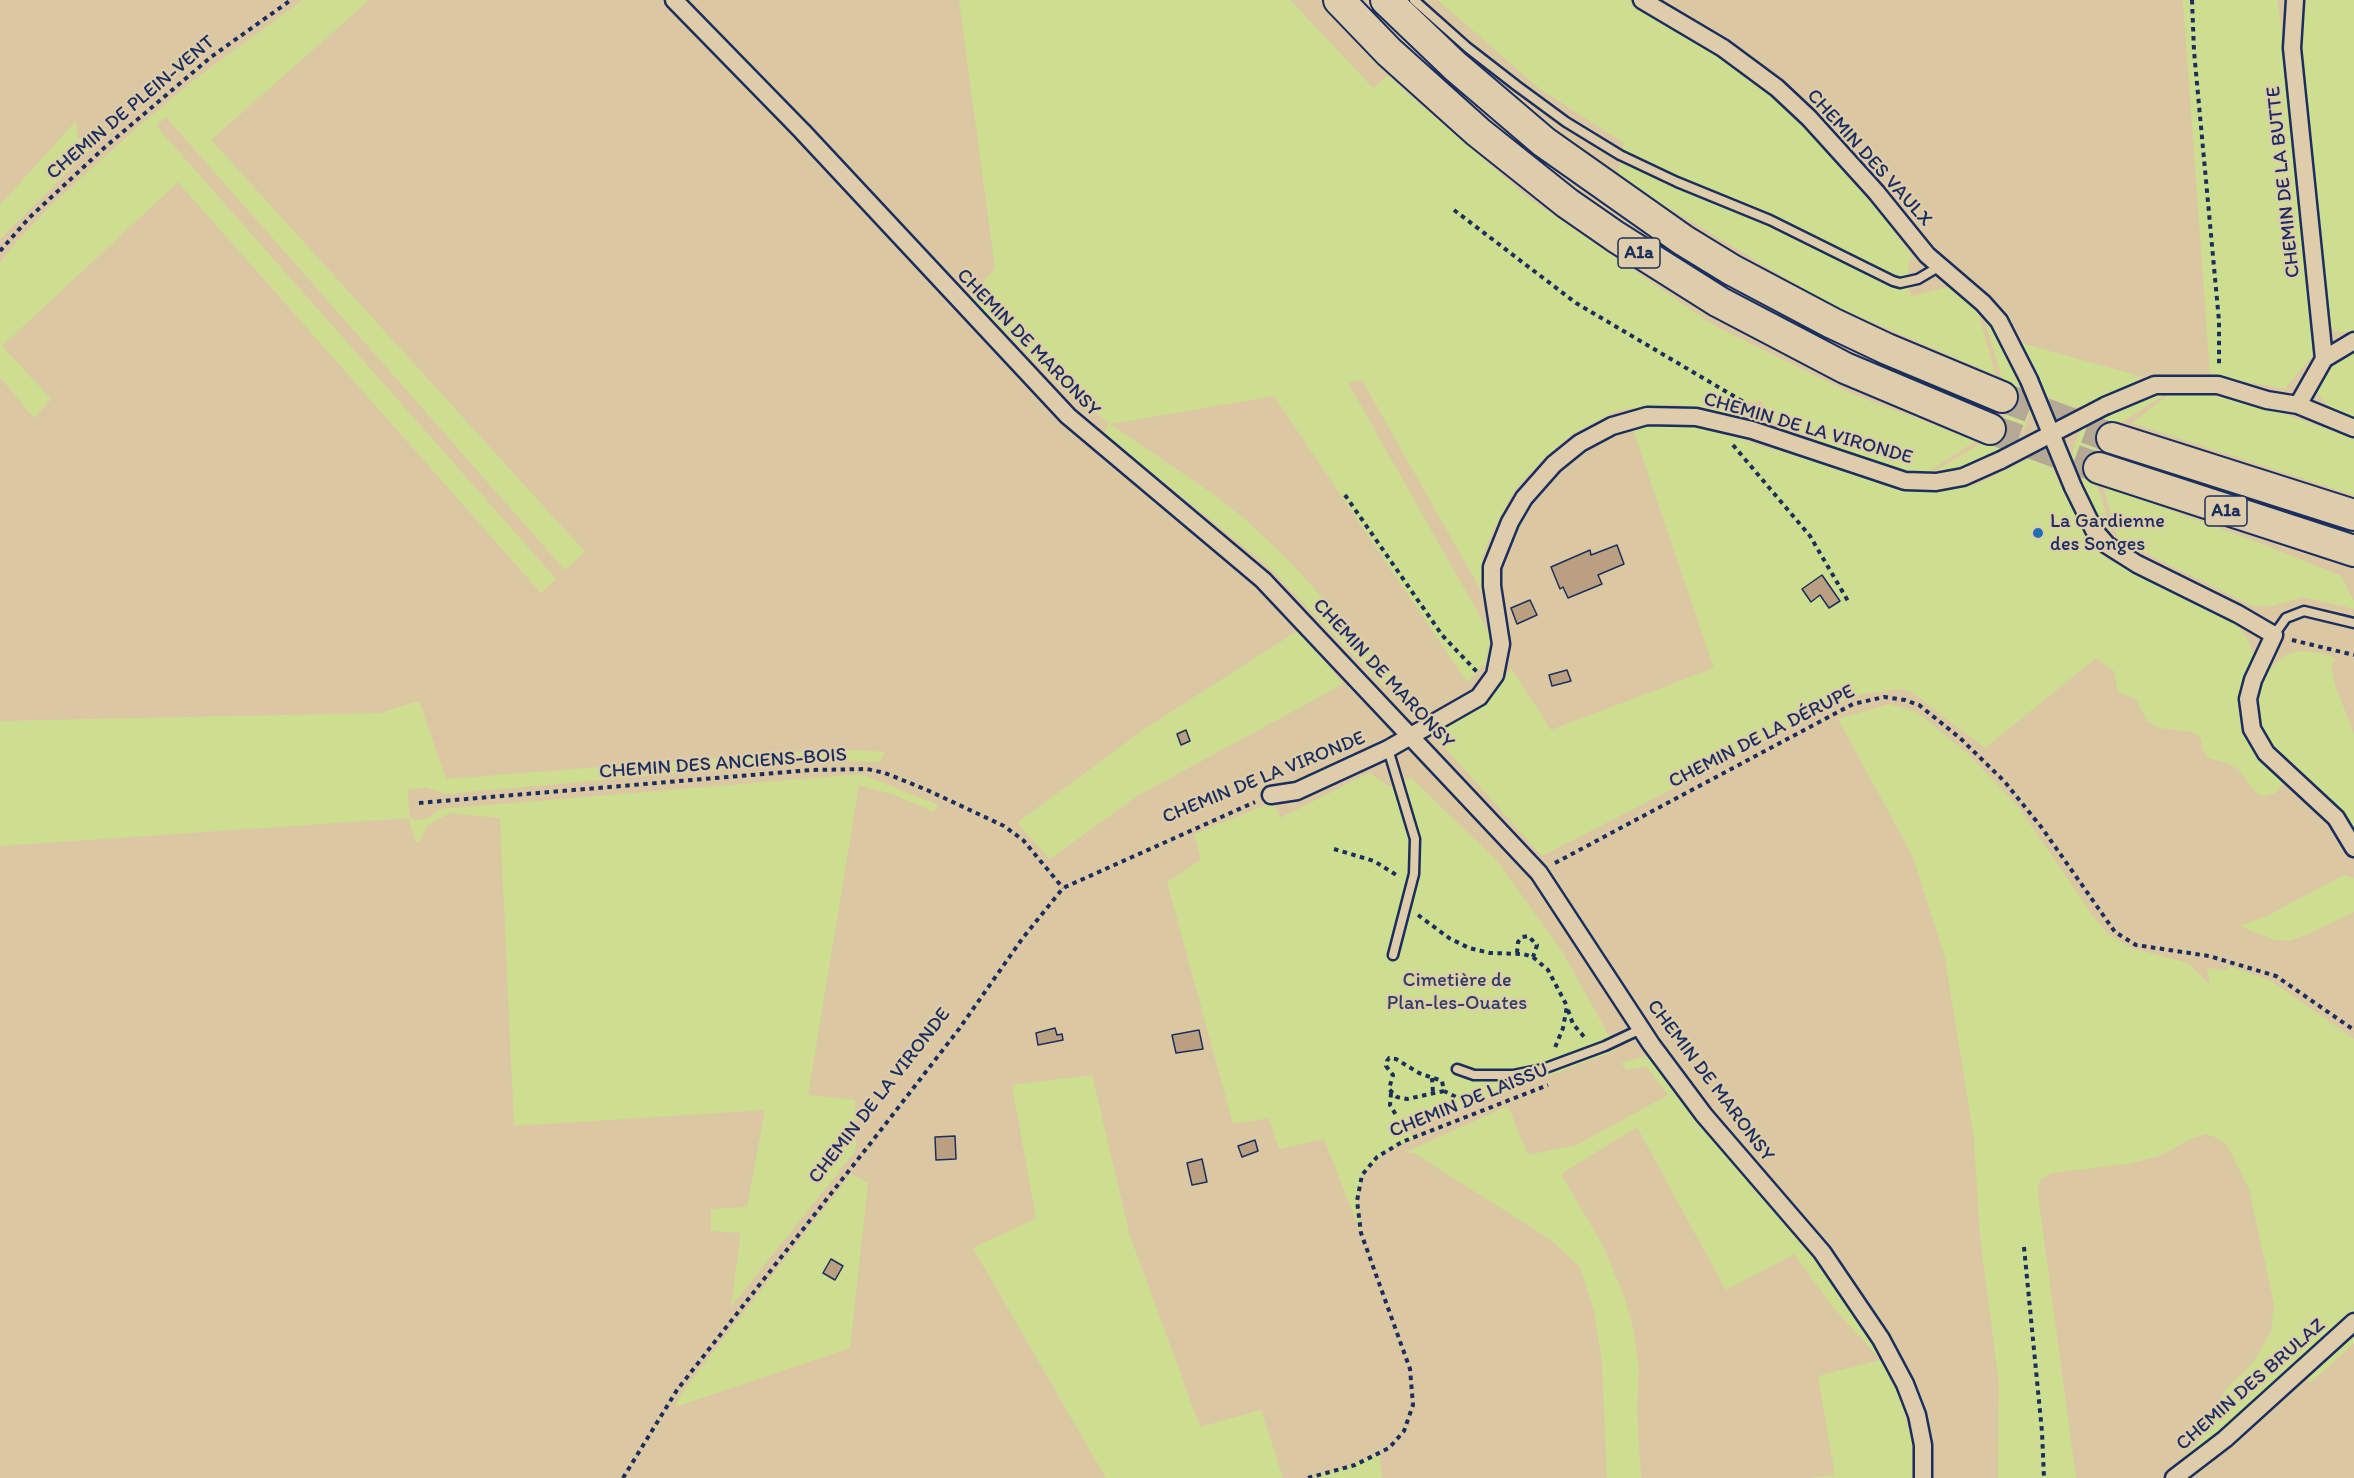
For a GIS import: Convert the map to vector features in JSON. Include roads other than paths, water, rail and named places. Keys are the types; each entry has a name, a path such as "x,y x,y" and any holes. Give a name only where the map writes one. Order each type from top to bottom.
{"highway":[{"name":"A1a","path":"1339,0 1430,90 1510,159 1567,203 1660,267 1719,302 1845,368 1990,429"},
{"name":"A1a","path":"1386,0 1455,66 1544,142 1683,240 1773,292 1841,327 1897,354 2002,397"},
{"name":"A1a","path":"2112,438 2354,515"},
{"name":"A1a","path":"2099,468 2354,551"}],"street":[{"name":"CHEMIN DE MARONSY","path":"674,0 802,131 1068,416 1263,580 1539,873 1641,1029 1704,1115 1822,1252 1881,1339 1905,1384 1917,1415 1923,1445 1923,1478"},
{"name":"CHEMIN DES VAULX","path":"1642,0 1692,27 1777,88 1836,147 1916,243 1983,303 1999,321 2029,380 2073,487 2094,530 2107,545 2137,564 2238,614 2274,635"},
{"name":"CHEMIN DE LA BUTTE","path":"2295,0 2292,48 2324,359"},
{"path":"2354,341 2324,359 2298,405 2354,428"},
{"name":"CHEMIN DE LA VIRONDE","path":"1271,795 1297,791 1388,749 1413,737 1479,697 1495,675 1501,644 1492,586 1492,567 1510,522 1524,498 1544,473 1580,443 1612,426 1635,418 1676,415 1715,421 1752,430 1905,481 1936,482 1963,477 2105,406 2155,385 2218,385 2267,400 2298,405"},
{"path":"2274,635 2253,680 2248,699 2252,729 2265,753 2336,818 2354,848"},
{"name":"CHEMIN DES BRULAZ","path":"2174,1478 2225,1439 2354,1322"}],"lane":[{"path":"1414,0 1468,48 1517,86 1566,122 1620,155 1677,182 1770,220 1900,283 1918,279 1940,266"},
{"path":"2274,635 2286,618 2304,611 2354,623"},
{"path":"1388,749 1414,839 1411,885 1393,955"},
{"path":"1456,1070 1481,1075 1513,1075 1543,1069 1641,1029"}],"tunnel":[{"path":"2002,397 2112,438"},
{"path":"1990,429 2099,468"}],"place":[{"name":"La Gardienne des Songes","path":"2038,533"}],"park label":[{"name":"Cimetière de Plan-les-Ouates","path":"1457,992"}]}
